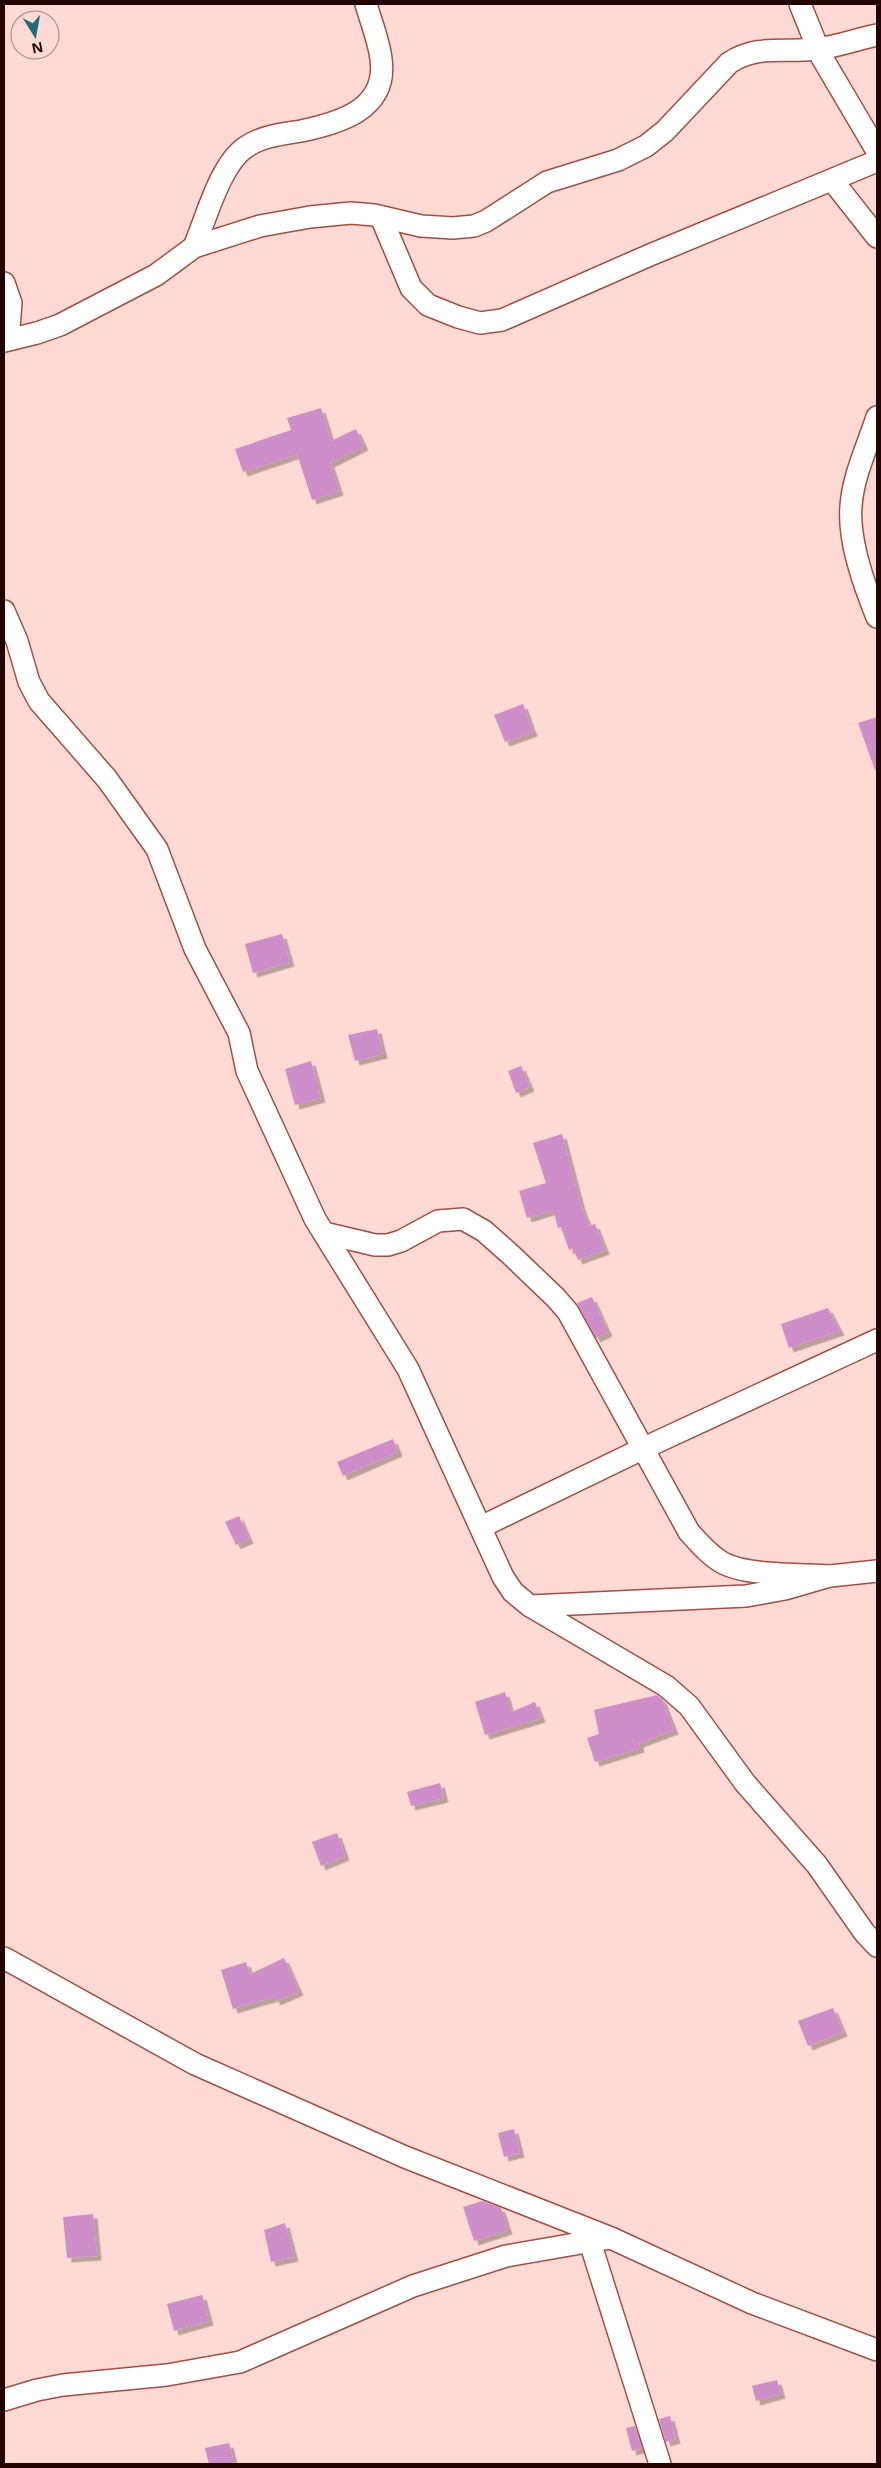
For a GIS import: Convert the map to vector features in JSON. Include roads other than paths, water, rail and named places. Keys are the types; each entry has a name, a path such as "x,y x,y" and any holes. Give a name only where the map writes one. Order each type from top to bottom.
{"street":[{"path":"194,247 222,179 234,158 247,146 270,137 315,128 349,117 368,105 381,82 382,59 366,4"},
{"path":"800,4 818,49 877,152"},
{"path":"4,283 11,297 6,340 60,324 156,275 194,247 260,226 310,217 351,213 381,217 421,226 453,228 474,226 486,221 547,182 618,160 646,146 665,131 729,63 740,56 761,50 818,49 877,35"},
{"path":"381,217 411,288 428,305 458,317 480,323 502,320 650,255 877,161"},
{"path":"832,180 877,237"},
{"path":"877,417 859,470 851,505 851,524 863,581 877,617"},
{"path":"4,611 17,641 29,682 40,701 107,778 157,849 195,949 239,1033 247,1071 315,1219 408,1370 503,1577 513,1592 530,1606 666,1686 689,1706 745,1783 817,1865 864,1932 877,1946"},
{"path":"324,1233 375,1245 401,1241 438,1220 464,1219 484,1231 556,1298 568,1312 689,1532 707,1552 724,1564 748,1570 830,1576"},
{"path":"481,1527 642,1449 877,1340"},
{"path":"530,1606 746,1596 785,1589 830,1576 877,1571"},
{"path":"4,1958 195,2064 405,2157 611,2238 752,2303 877,2350"},
{"path":"4,2400 37,2390 63,2385 167,2375 240,2362 413,2286 506,2256 611,2238"},
{"path":"590,2242 660,2464"}]}
